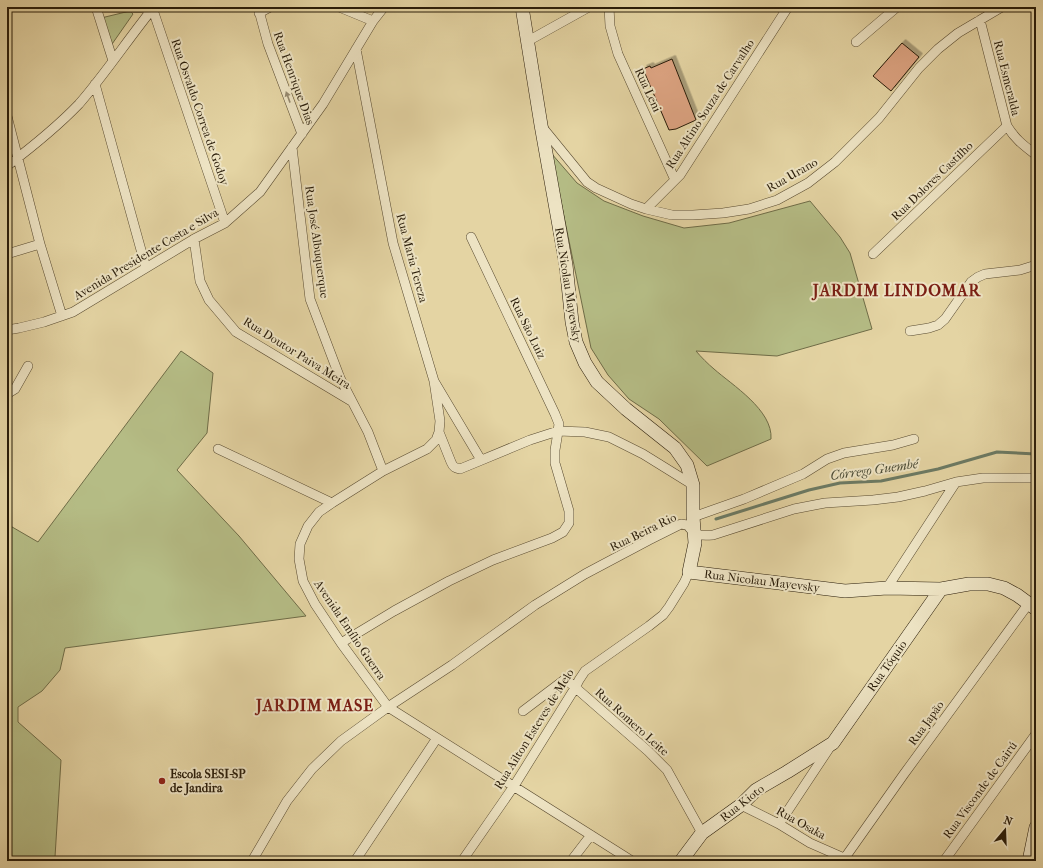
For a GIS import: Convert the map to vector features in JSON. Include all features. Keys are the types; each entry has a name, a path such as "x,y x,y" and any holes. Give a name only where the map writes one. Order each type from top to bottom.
{"street":[{"path":"113,61 97,7 153,8"},
{"path":"258,10 270,7"},
{"path":"339,7 373,21"},
{"name":"Avenida Presidente Costa e Silva","path":"7,330 19,328 73,312 194,239 225,223 260,192 323,104 373,21 384,7"},
{"name":"Rua Nicolau Mayevsky","path":"522,7 540,125 566,265 572,322 576,342 585,363 597,382 626,409 675,448 687,465 693,485 695,543 689,572 844,591 888,588 941,589 969,584 988,584 1004,588 1032,606"},
{"path":"528,41 589,7"},
{"name":"Rua Leni","path":"609,7 610,26 618,54 675,180"},
{"name":"Rua Altino Souza de Carvalho","path":"646,209 680,175 788,7"},
{"path":"856,42 897,7"},
{"name":"Rua Urano","path":"540,125 587,182 596,188 630,204 672,215 723,213 749,209 777,200 808,183 835,162 868,131 919,68 938,49 958,33 1002,7"},
{"path":"7,166 64,119 95,84 153,8"},
{"name":"Rua Osvaldo Correa de Godoy","path":"153,8 225,223"},
{"name":"Rua Henrique Dias","path":"258,10 268,44 302,134"},
{"name":"Rua Esmeralda","path":"980,20 1007,126 1015,138 1036,155"},
{"name":"Rua Maria Tereza","path":"356,49 393,244 434,381 481,460"},
{"path":"95,84 146,268"},
{"path":"7,116 40,244 62,316"},
{"name":"Rua Dolores Castilho","path":"873,254 1007,126"},
{"name":"Rua José Albuquerque","path":"292,147 310,299 340,378 368,432 383,471"},
{"name":"Rua São Luiz","path":"470,237 555,414 559,424 558,431"},
{"name":"Rua Doutor Paiva Meira","path":"194,239 200,281 209,300 236,332 351,401"},
{"path":"7,254 40,244"},
{"path":"910,332 938,325 945,319 971,282 978,277 985,274 1020,270 1036,265"},
{"path":"7,394 15,388 28,366"},
{"path":"434,381 440,421 439,432 453,467 460,468 530,440 558,431 586,432 610,437 643,454 693,485"},
{"path":"341,643 394,611 449,581 493,560 552,538 563,532 569,523 569,511 555,463 555,450 558,431"},
{"name":"Avenida Emílio Guerra","path":"388,707 341,643 315,604 303,581 299,559 300,544 308,526 319,512 383,471 427,449 436,440 439,432"},
{"path":"693,517 744,499 803,474 827,459 844,453 893,445 914,439"},
{"path":"218,449 332,503"},
{"name":"Rua Beira Rio","path":"388,707 452,665 535,605 585,574 681,524 687,525 694,534 704,536 713,535 794,509 825,503 898,497 925,492 956,482 983,478 1036,478"},
{"path":"888,588 956,482"},
{"name":"Rua Ailton Esteves de Melo","path":"462,861 514,786 585,671 625,644 663,615 689,572"},
{"name":"Rua Tóquio","path":"832,743 941,589"},
{"name":"Rua Japão","path":"847,860 904,774 1032,606"},
{"name":"Rua Romero Leite","path":"523,711 564,680 569,682 648,751 667,770 702,833"},
{"path":"252,861 287,801 312,770 341,741 388,707 632,861"},
{"name":"Rua Visconde de Cairú","path":"944,861 1036,734"},
{"path":"355,861 437,738"},
{"path":"779,824 832,743"},
{"name":"Rua Kioto","path":"681,861 702,833 741,805 756,790 832,743"},
{"name":"Rua Osaka","path":"741,805 779,824 810,843 847,860"},
{"path":"1029,861 1036,827"},
{"path":"571,861 591,835"}],"green space":[{"path":"130,11 133,14 110,47 101,18"},
{"path":"551,153 577,183 604,201 643,216 684,228 729,223 810,201 840,237 850,253 872,329 777,356 696,351 709,365 759,408 770,428 771,439 707,466 659,419 629,399 608,375 591,348"},
{"path":"181,351 213,373 207,433 177,470 239,536 306,616 65,648 60,670 42,691 18,707 18,722 61,760 55,857 7,861 7,524 38,542"}],"building":[{"path":"902,43 919,57 891,91 873,76"},
{"path":"672,59 696,120 676,129 669,130 643,69 650,66 651,68"}],"waterway":[{"name":"Córrego Guembé","path":"716,519 809,490 840,483 881,481 938,469 997,452 1036,454"}],"place":[{"name":"Escola SESI-SP de Jandira","path":"162,781"}],"district":[{"name":"JARDIM LINDOMAR","path":"897,290"},
{"name":"JARDIM MASE","path":"315,705"}]}
